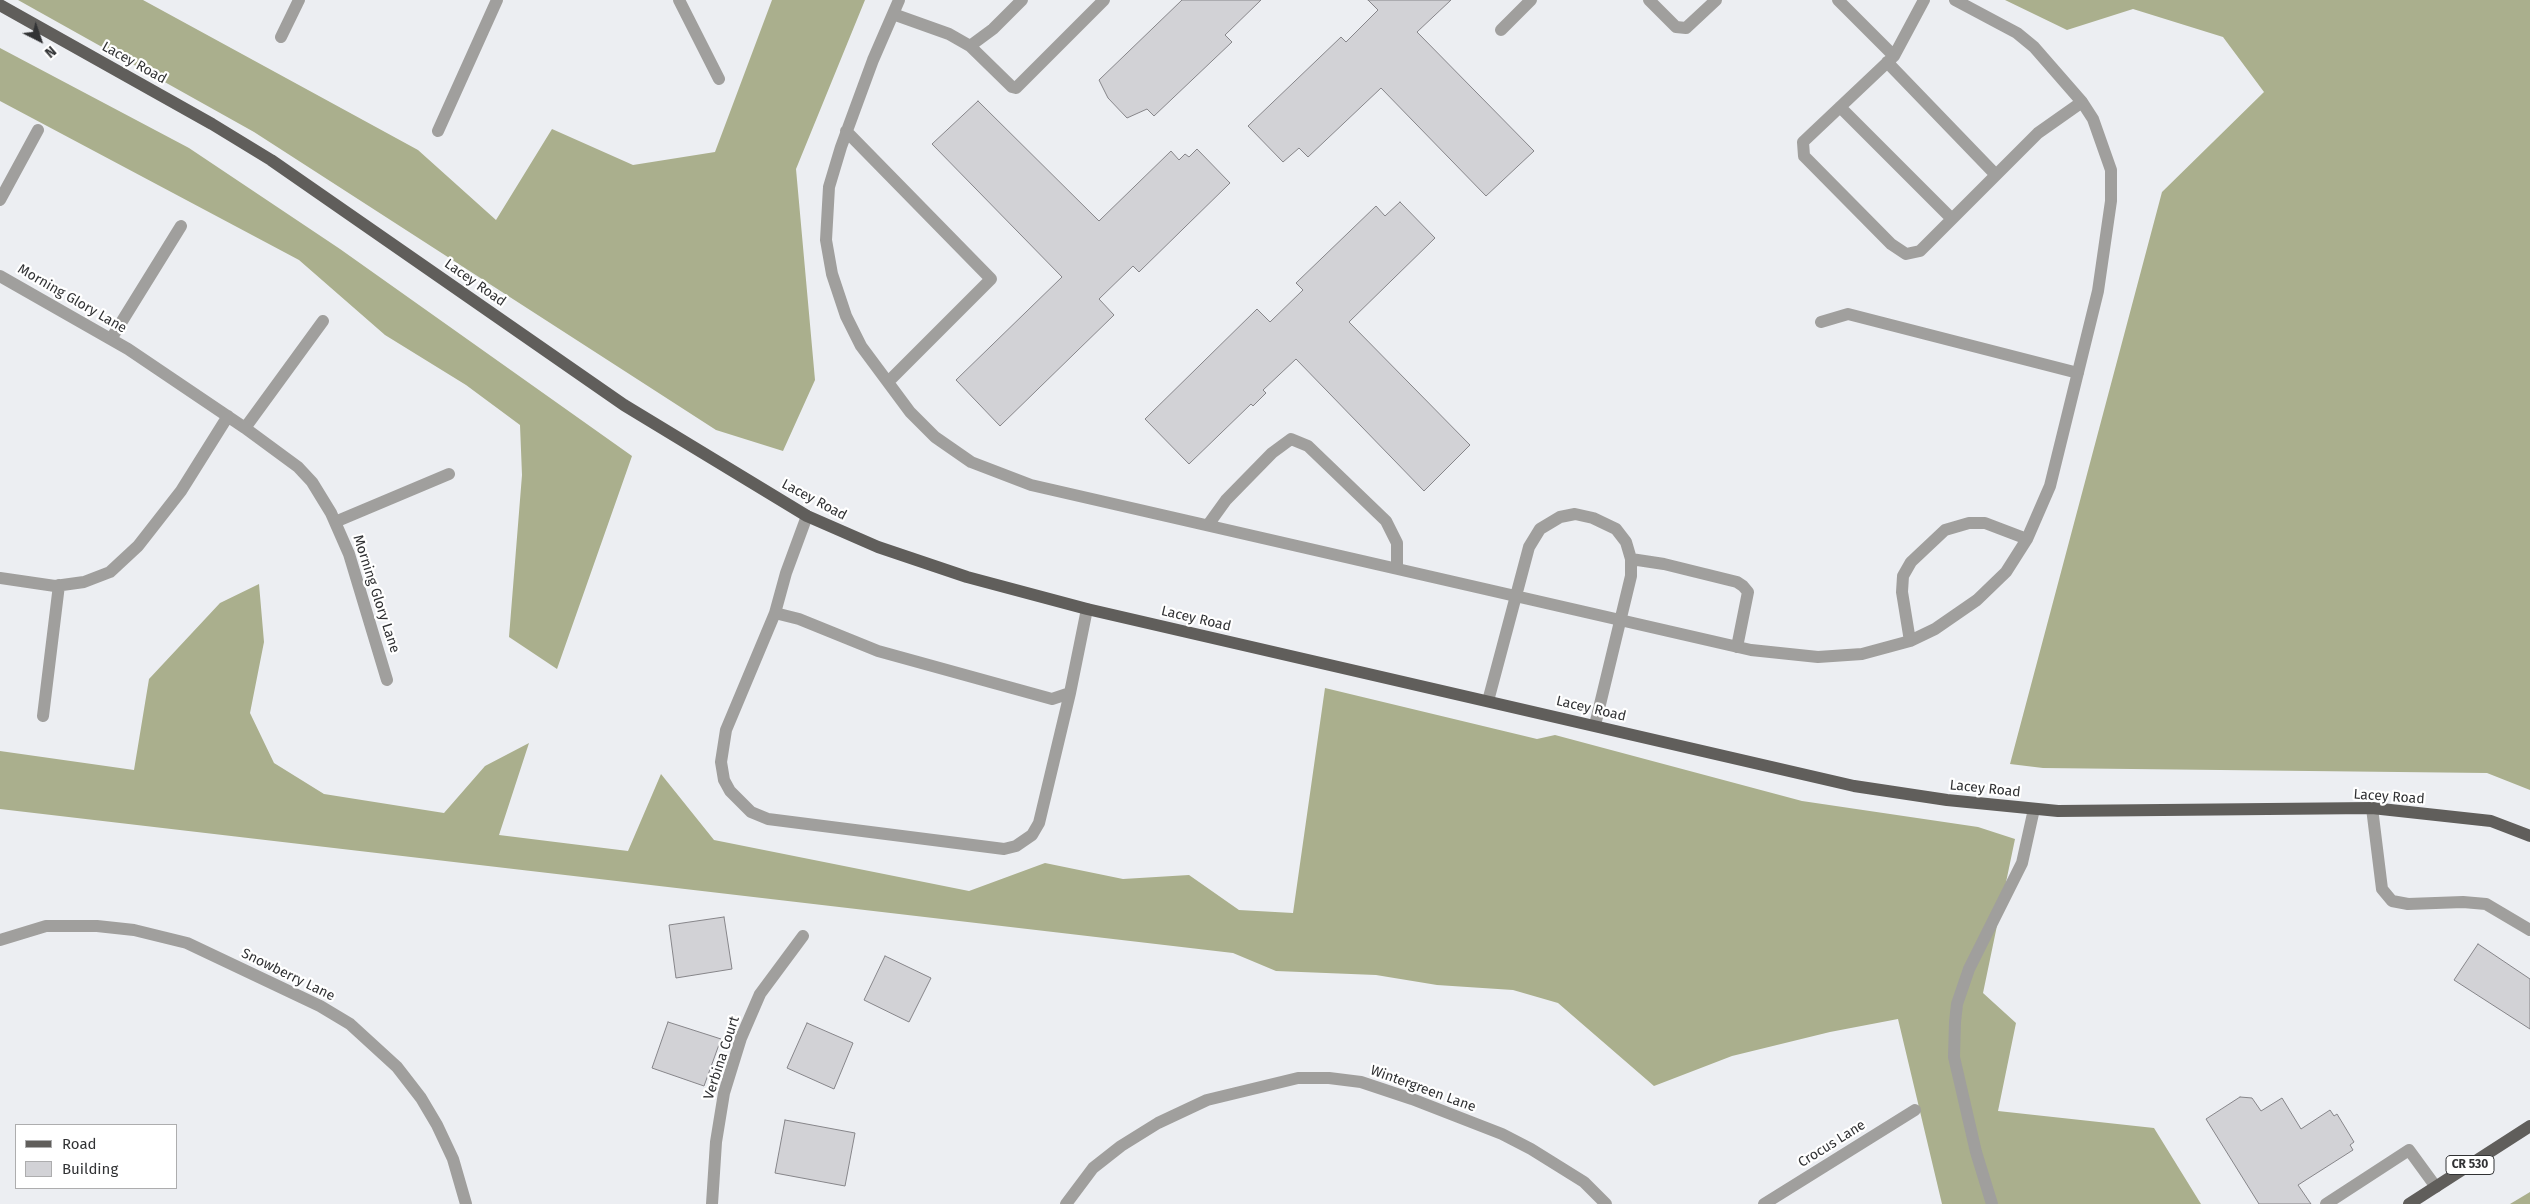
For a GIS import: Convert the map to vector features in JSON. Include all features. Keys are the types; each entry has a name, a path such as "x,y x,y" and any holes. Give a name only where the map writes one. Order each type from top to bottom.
{"main road":[{"name":"Lacey Road","path":"0,5 212,124 271,160 624,404 807,516 878,547 967,577 1088,609 1854,786 1948,800 2058,811 2372,808 2491,821 2530,836"},
{"name":"CR 530","path":"2409,1204 2530,1126"}],"street":[{"path":"281,37 299,0"},
{"path":"438,131 497,0"},
{"path":"678,0 719,79"},
{"path":"899,0 873,60 846,131 829,188 826,240 832,274 846,316 861,346 910,412 935,437 971,462 1031,485 1737,647 1818,657 1862,654 1910,641 1935,629 1978,600 2006,572 2027,539 2050,486 2098,291 2111,201 2111,170 2093,119 2082,102 2034,47 2017,33 1955,0"},
{"path":"970,46 986,35 1022,0"},
{"path":"893,14 949,34 970,46 1012,87 1016,88 1104,0"},
{"path":"1501,30 1531,0"},
{"path":"1649,0 1676,27 1686,28 1716,0"},
{"path":"1838,0 1996,175"},
{"path":"1924,0 1891,59 1803,142 1804,156 1891,244 1906,254 1920,251 2038,133 2082,102"},
{"path":"1840,107 1952,219"},
{"path":"0,200 38,130"},
{"path":"846,131 991,279 888,382"},
{"path":"111,339 181,226"},
{"name":"Morning Glory Lane","path":"0,276 111,339 228,416 298,467 312,482 335,522 349,554 387,680"},
{"path":"1821,322 1848,314 2078,373"},
{"path":"245,428 324,321"},
{"path":"0,578 58,585 84,582 110,572 138,546 181,491 228,416"},
{"path":"1208,525 1226,500 1272,453 1291,439 1308,446 1386,521 1397,543 1397,568"},
{"path":"335,522 449,474"},
{"path":"1488,701 1529,547 1540,530 1560,517 1575,514 1593,518 1616,529 1626,542 1631,559 1631,576 1595,725"},
{"path":"807,516 786,572 775,613 726,730 721,762 724,780 730,791 751,812 768,819 1004,849 1016,846 1032,835 1039,823 1088,609"},
{"path":"1910,641 1902,592 1903,576 1911,562 1945,530 1969,522 1985,524 2027,539"},
{"path":"1631,559 1664,564 1737,582 1743,586 1748,592 1737,647"},
{"path":"44,716 58,585"},
{"path":"775,613 799,619 878,651 932,667 1052,699 1070,693"},
{"path":"2372,808 2382,890 2392,901 2408,904 2463,902 2486,904 2530,930"},
{"path":"1992,1204 1976,1152 1954,1057 1955,1022 1957,1004 1969,969 2022,863 2034,809"},
{"name":"Snowberry Lane","path":"0,940 46,926 97,926 134,930 186,943 320,1006 350,1024 397,1067 421,1098 437,1125 453,1159 466,1204"},
{"name":"Verbina Court","path":"712,1204 716,1142 724,1093 741,1038 760,994 803,936"},
{"name":"Wintergreen Lane","path":"1066,1204 1093,1168 1121,1146 1158,1123 1207,1100 1298,1078 1329,1078 1361,1082 1412,1099 1502,1134 1531,1149 1584,1182 1606,1204"},
{"name":"Crocus Lane","path":"1764,1204 1915,1110"},
{"path":"2326,1204 2409,1150 2436,1187"}],"green space":[{"path":"18,0 143,0 418,150 496,220 552,129 633,165 715,152 772,0 865,0 796,169 815,380 783,451 716,430 254,132"},
{"path":"2005,0 2530,0 2530,790 2487,773 2043,768 2010,764 2162,192 2264,92 2223,37 2133,9 2067,30"},
{"path":"0,48 189,148 340,249 632,456 557,669 509,637 522,475 520,425 466,385 385,335 299,260 0,101"},
{"path":"259,584 264,642 250,713 274,763 324,794 444,813 485,766 529,743 499,835 628,851 661,774 714,840 969,891 1045,863 1123,879 1189,875 1239,910 1293,913 1325,688 1537,739 1555,735 1802,801 1978,827 2015,839 1983,993 2016,1023 1998,1111 2154,1128 2201,1204 1942,1204 1898,1019 1830,1032 1732,1056 1654,1086 1558,1003 1513,990 1437,985 1376,975 1276,971 1233,953 0,809 0,751 134,770 149,679 220,603"},
{"path":"2530,1192 2530,1204 2510,1204"}],"building":[{"path":"1182,0 1261,0 1225,35 1232,42 1154,116 1147,109 1127,118 1108,98 1099,80"},
{"path":"1368,0 1451,0 1417,32 1534,151 1486,196 1381,88 1308,157 1299,148 1283,162 1248,126 1341,37 1346,42 1378,10"},
{"path":"978,101 1099,221 1171,151 1179,160 1185,154 1189,157 1197,149 1230,183 1139,272 1133,266 1099,299 1114,315 1000,426 956,380 1062,277 932,144"},
{"path":"1400,202 1435,238 1349,322 1470,445 1424,491 1296,359 1263,390 1266,393 1253,406 1251,404 1189,464 1145,419 1257,309 1270,322 1303,290 1296,283 1376,206 1385,216"},
{"path":"724,917 732,969 676,978 669,925"},
{"path":"2478,944 2530,979 2530,1029 2454,980"},
{"path":"885,956 931,978 909,1022 864,1000"},
{"path":"668,1022 721,1039 704,1086 652,1068"},
{"path":"807,1023 853,1043 834,1089 787,1068"},
{"path":"2240,1097 2252,1098 2261,1111 2282,1098 2301,1129 2330,1110 2334,1116 2337,1114 2354,1142 2350,1145 2353,1150 2298,1185 2311,1204 2259,1204 2206,1119"},
{"path":"785,1120 855,1133 845,1186 775,1173"}]}
